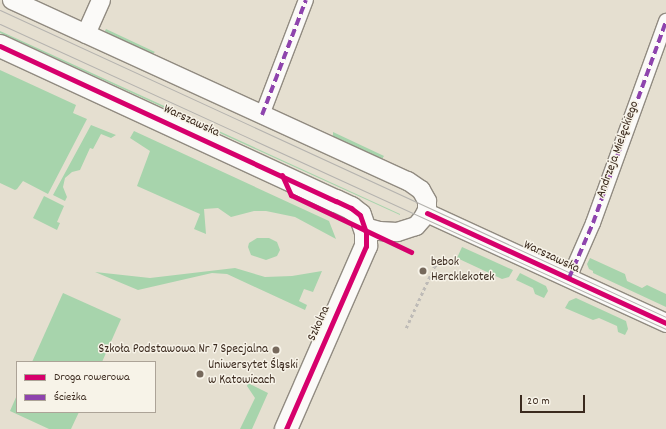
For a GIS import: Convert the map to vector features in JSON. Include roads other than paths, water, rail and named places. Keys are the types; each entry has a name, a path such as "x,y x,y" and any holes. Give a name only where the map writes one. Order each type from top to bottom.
{"street":[{"path":"12,0 415,184 425,196 427,201 426,213 416,226 406,230 387,232 365,227"},
{"path":"86,34 101,0"},
{"path":"262,115 306,0"},
{"name":"Andrzeja Mielęckiego","path":"569,278 593,223 662,46 666,21"},
{"name":"Warszawska","path":"0,46 351,208 360,215 365,227"},
{"name":"Warszawska","path":"426,213 666,323"},
{"name":"Szkolna","path":"286,429 366,246 365,227"}],"tram line":[{"path":"0,10 666,317"},
{"path":"0,24 666,329"}],"place":[{"name":"bebok Hercklekotek","path":"423,271"},
{"name":"Szkoła Podstawowa Nr 7 Specjalna","path":"276,350"},
{"name":"Uniwersytet Śląski w Katowicach","path":"200,374"}]}
